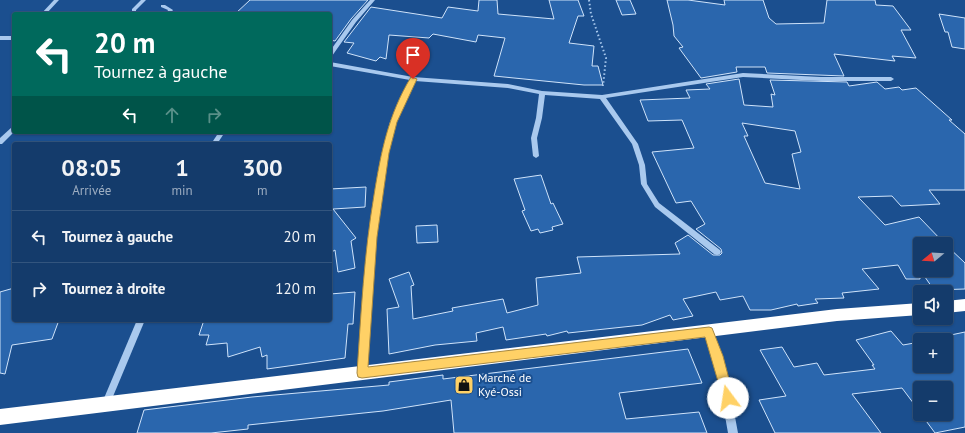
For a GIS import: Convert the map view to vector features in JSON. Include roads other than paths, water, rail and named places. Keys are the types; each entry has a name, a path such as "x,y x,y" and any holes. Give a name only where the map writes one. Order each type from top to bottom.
{"highway":[{"path":"953,306 965,305"},
{"path":"0,417 709,332 837,315 913,310"}],"street":[{"path":"45,12 58,0"},
{"path":"134,12 134,10 144,0"},
{"path":"332,52 354,21 373,0"},
{"path":"164,6 171,10 170,12"},
{"path":"0,38 12,38"},
{"path":"332,64 413,79 508,86 542,93 602,97 742,75 821,79 891,79"},
{"path":"362,373 372,237 385,153 393,122 413,79"},
{"path":"536,156 534,138 539,118 542,93"},
{"path":"602,97 635,144 642,165 644,184 657,204 717,252"},
{"path":"0,142 12,130"},
{"path":"106,405 140,322"},
{"path":"709,332 718,356 728,398 733,433"}],"place":[{"name":"Marché de Kyé-Ossi","path":"464,385"}]}
